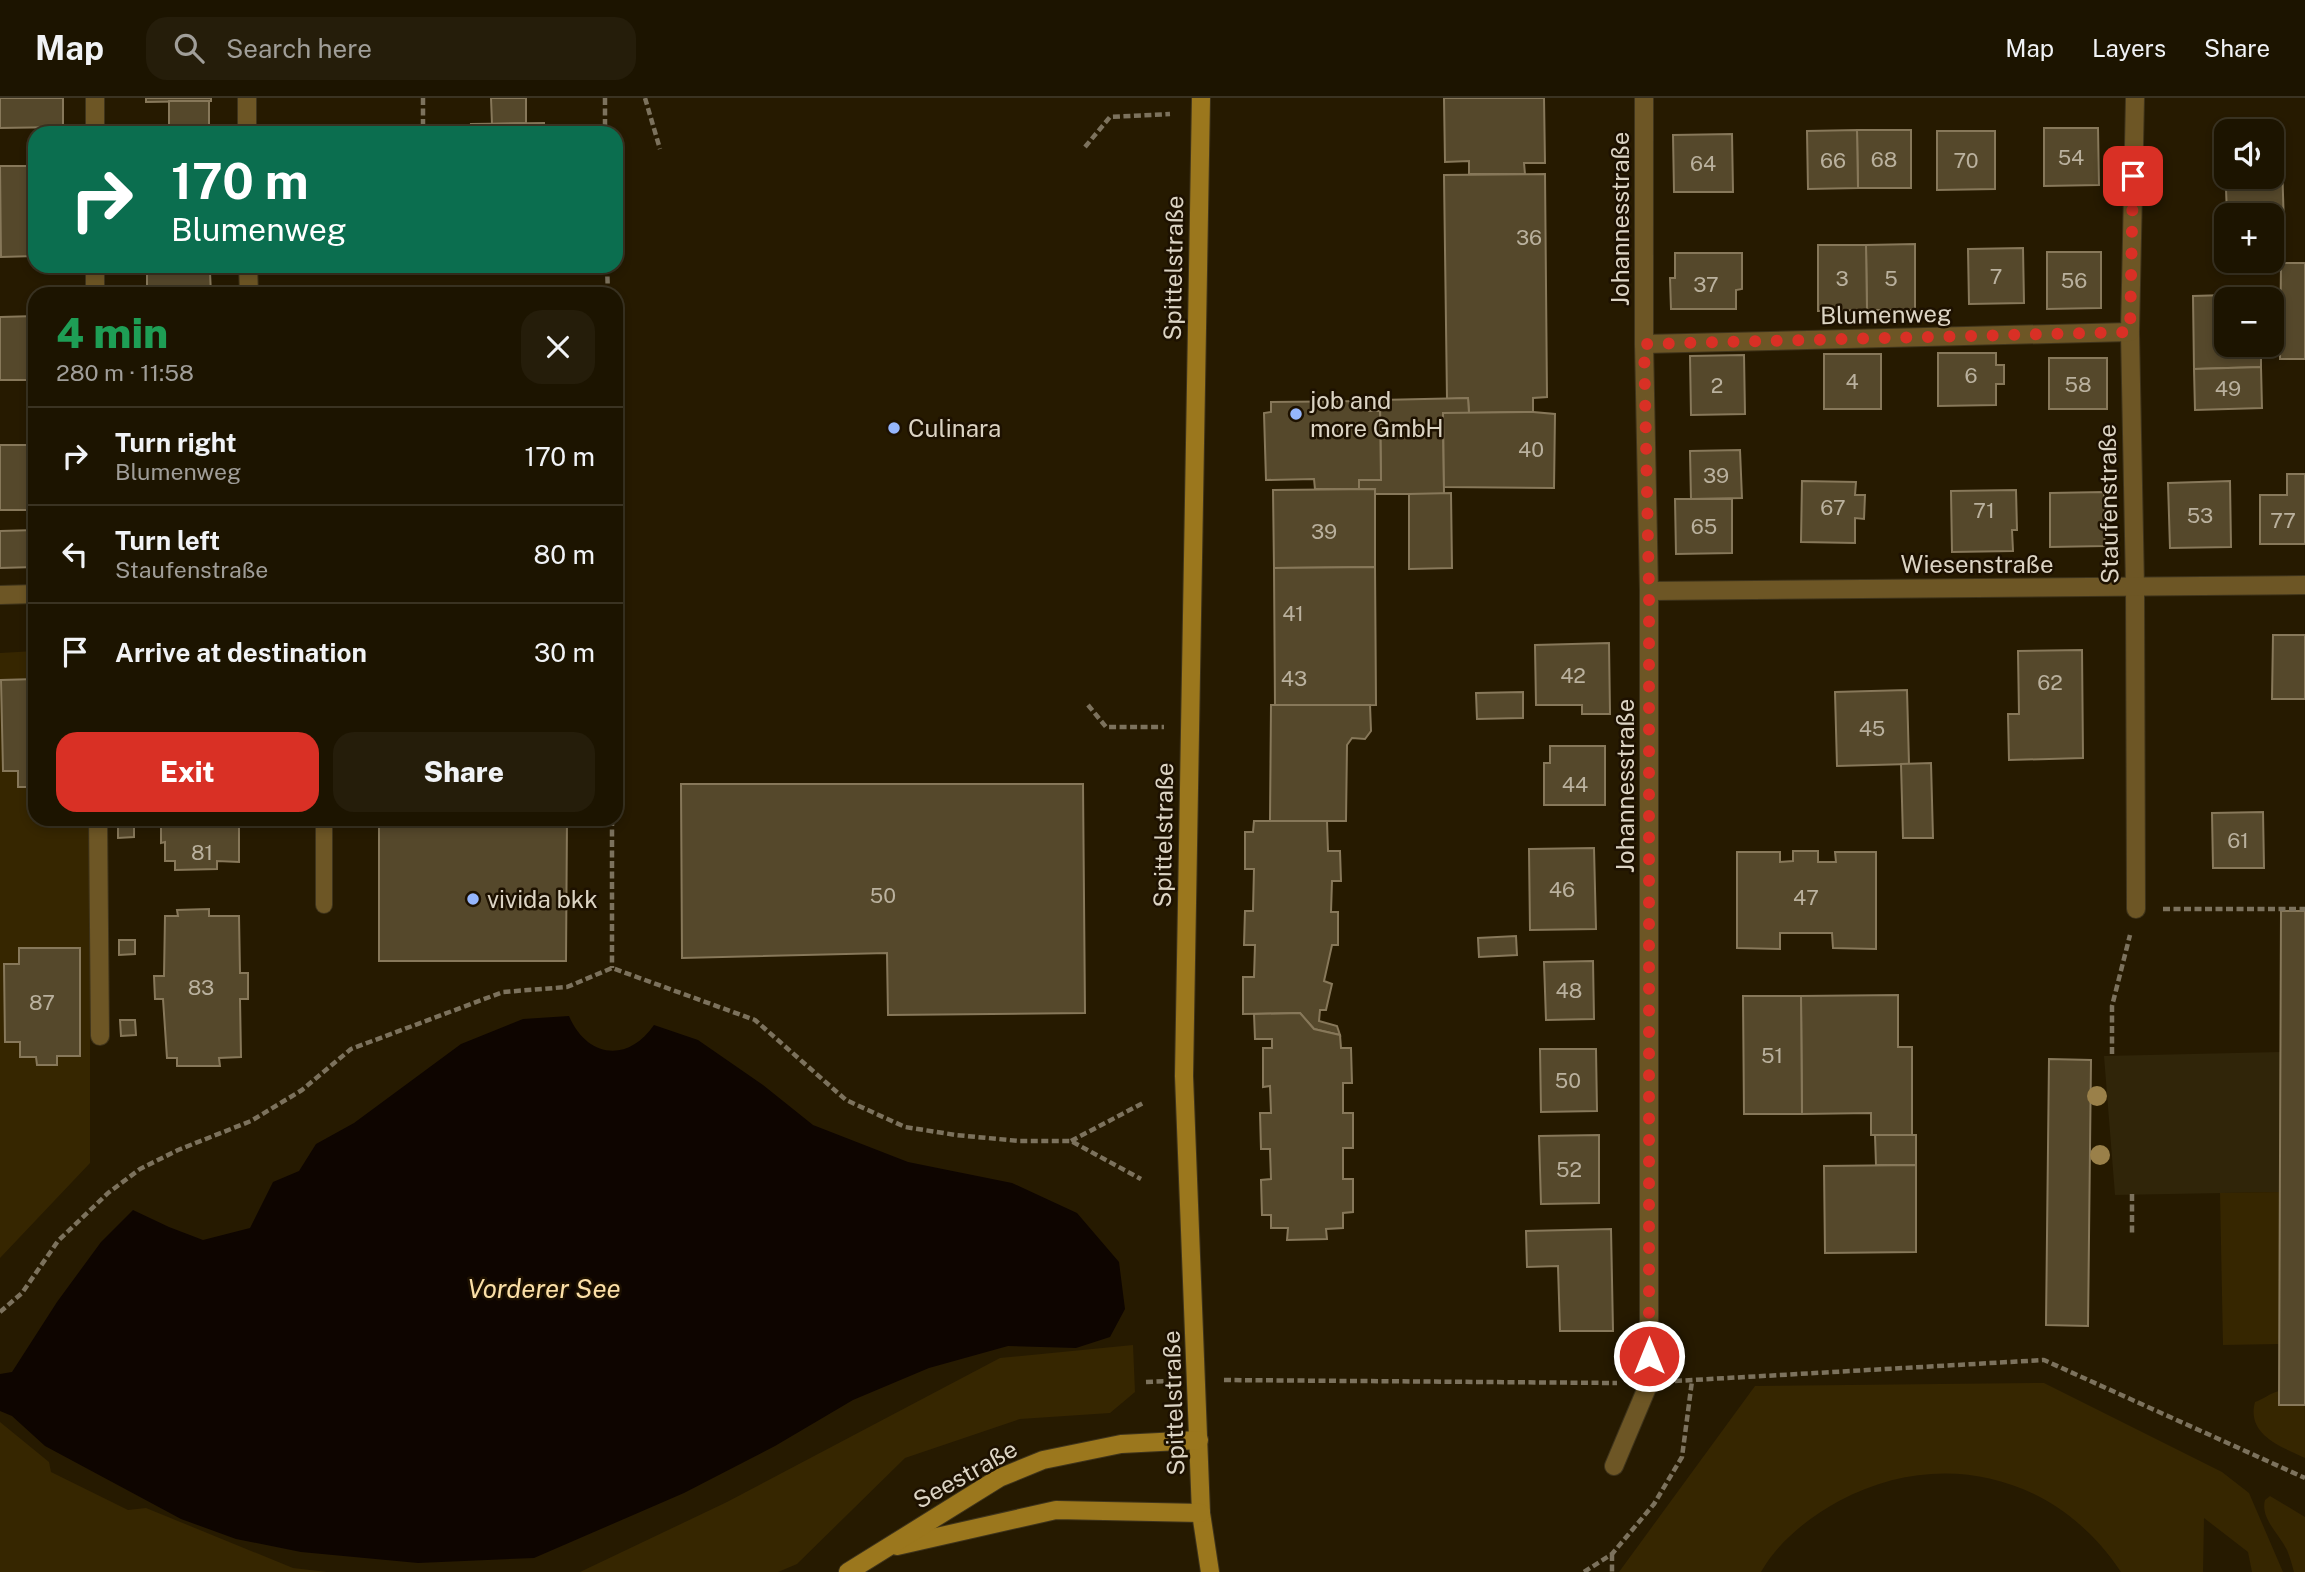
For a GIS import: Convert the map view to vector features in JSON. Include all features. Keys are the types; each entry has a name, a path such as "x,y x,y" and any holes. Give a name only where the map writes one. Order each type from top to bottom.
{"main road":[{"name":"Spittelstraße","path":"1201,98 1184,1076 1201,1513 1210,1572"},
{"name":"Seestraße","path":"848,1572 999,1478 1044,1460 1121,1444 1199,1440"},
{"name":"Seestraße","path":"883,1549 1056,1510 1201,1513"}],"street":[{"path":"95,98 95,126"},
{"path":"247,98 247,126"},
{"name":"Johannesstraße","path":"1614,1466 1649,1383 1649,591 1644,344 1644,98"},
{"name":"Staufenstraße","path":"2135,98 2130,332 2135,587 2136,909"},
{"name":"Blumenweg","path":"1644,344 2130,332"},
{"name":"Wiesenstraße","path":"1649,591 2305,585"},
{"path":"0,595 28,594"},
{"path":"98,826 100,1036"}],"lane":[{"path":"324,826 324,905"}],"path":[{"path":"423,98 423,126"},
{"path":"605,98 606,126"},
{"path":"645,98 660,149"},
{"path":"1085,147 1110,117 1170,116 1170,107"},
{"path":"1088,705 1106,727 1168,727"},
{"path":"612,826 612,968"},
{"path":"2112,1054 2112,1006 2136,909 2305,909"},
{"path":"0,1312 22,1293 58,1241 108,1193 140,1168 177,1150 251,1121 302,1090 351,1049 503,992 567,987 612,968 755,1020 846,1100 905,1127 1006,1140 1071,1141 1141,1179"},
{"path":"1071,1141 1143,1103"},
{"path":"2132,1194 2132,1236"},
{"path":"1584,1572 1612,1554 1654,1504 1682,1457 1692,1381 2044,1360 2305,1478"},
{"path":"1250,1378 1649,1383"},
{"path":"1612,1554 1612,1572"}],"shaded area":[{"path":"28,651 28,826 90,826 90,1163 0,1258 0,653"},
{"path":"2280,1052 2280,1192 2115,1195 2104,1056"},
{"path":"2280,1192 2279,1344 2223,1345 2220,1193"},
{"path":"1133,1345 1135,1392 1110,1413 1020,1419 905,1458 797,1564 778,1572 580,1572 727,1502 1000,1358"},
{"path":"2044,1383 2222,1472 2249,1493 2283,1572 2252,1572 2248,1552 2204,1518 2203,1572 2121,1572 2095,1539 2064,1512 2031,1492 1994,1480 1956,1474 1917,1475 1878,1484 1839,1501 1795,1531 1776,1550 1761,1572 1619,1572 1755,1386"},
{"path":"2279,1391 2305,1405 2305,1458 2268,1438 2256,1423 2255,1402"},
{"path":"0,1422 49,1462 51,1472 128,1510 146,1508 293,1568 327,1572 0,1572"},
{"path":"2270,1496 2305,1517 2305,1572 2294,1572 2287,1550 2268,1520 2264,1507 2265,1500"}],"water":[{"name":"Vorderer See","path":"569,1016 586,1040 608,1050 632,1046 654,1025 698,1040 763,1085 813,1125 908,1162 1012,1183 1077,1213 1119,1262 1125,1309 1110,1337 1076,1348 1008,1346 929,1368 853,1400 775,1446 684,1493 534,1558 418,1563 301,1552 236,1539 181,1519 45,1446 12,1416 0,1411 0,1374 12,1372 57,1302 101,1242 133,1210 203,1240 250,1228 273,1182 299,1171 316,1144 354,1123 461,1044 523,1019"}],"building":[{"path":"0,98 63,98 63,126 0,128"},
{"path":"146,98 211,98 211,101 146,102"},
{"path":"491,98 526,98 526,123 492,124"},
{"path":"1444,98 1544,98 1545,163 1524,163 1525,174 1469,174 1469,161 1445,162"},
{"path":"169,101 209,101 209,126 169,126"},
{"path":"544,123 544,126 471,126"},
{"path":"2044,128 2098,128 2099,185 2044,186"},
{"path":"1857,130 1911,130 1911,188 1858,188"},
{"path":"1857,130 1858,188 1808,189 1807,131"},
{"path":"1937,131 1995,131 1995,189 1937,190"},
{"path":"1732,134 1733,192 1674,192 1673,135"},
{"path":"0,166 28,166 28,256 1,257"},
{"path":"1545,174 1547,397 1533,398 1533,412 1469,413 1468,398 1447,399 1444,175"},
{"path":"2226,189 2283,189 2283,203 2227,203"},
{"path":"1915,244 1915,310 1867,310 1866,245"},
{"path":"1818,245 1866,245 1867,310 1818,311"},
{"path":"2023,248 2024,303 1969,304 1968,249"},
{"path":"2047,252 2101,252 2101,308 2047,309"},
{"path":"1675,253 1742,253 1742,289 1736,290 1736,309 1671,309 1670,278 1675,278"},
{"path":"2284,263 2305,263 2305,359 2280,359 2284,357 2284,287 2281,287"},
{"path":"147,273 210,273 211,287 147,287"},
{"path":"2214,295 2214,357 2261,357 2261,367 2194,369 2193,296"},
{"path":"28,316 28,380 0,380 0,317"},
{"path":"1938,353 1996,353 1996,365 2004,365 2004,384 1996,384 1996,405 1938,406"},
{"path":"1824,354 1881,354 1881,409 1824,409"},
{"path":"1744,355 1745,414 1691,415 1690,356"},
{"path":"2049,358 2107,358 2107,409 2049,409"},
{"path":"2261,367 2262,408 2195,410 2194,369"},
{"path":"1468,398 1469,413 1443,413 1444,494 1374,494 1375,489 1359,489 1359,480 1381,480 1380,400"},
{"path":"1369,401 1369,411 1380,411 1381,480 1359,480 1359,489 1315,489 1314,479 1266,480 1264,413 1271,412 1271,402"},
{"path":"1443,413 1555,414 1554,488 1444,487"},
{"path":"0,445 28,445 28,510 0,510"},
{"path":"1740,450 1742,498 1691,499 1690,451"},
{"path":"2287,474 2305,474 2305,544 2260,544 2260,495 2287,495"},
{"path":"1802,481 1856,482 1855,495 1865,495 1864,519 1855,518 1855,543 1801,542"},
{"path":"2230,481 2231,547 2170,548 2168,483"},
{"path":"1375,489 1375,567 1274,568 1273,490"},
{"path":"2016,490 2017,530 2012,530 2013,551 1952,552 1951,491"},
{"path":"2104,492 2105,546 2050,547 2050,493"},
{"path":"1451,493 1452,568 1409,569 1409,494"},
{"path":"1675,499 1732,499 1732,553 1676,554"},
{"path":"28,530 28,567 0,568 0,531"},
{"path":"1375,567 1376,705 1275,706 1274,568"},
{"path":"2273,635 2305,635 2305,699 2272,699"},
{"path":"1609,643 1610,714 1582,714 1582,705 1536,705 1535,645"},
{"path":"2082,650 2083,758 2009,760 2008,714 2019,714 2018,651"},
{"path":"28,679 28,787 18,787 18,771 3,771 1,680"},
{"path":"1907,690 1909,764 1837,766 1835,692"},
{"path":"1523,692 1523,718 1477,719 1476,693"},
{"path":"1271,705 1370,705 1371,731 1365,739 1352,738 1347,745 1346,821 1270,821"},
{"path":"1550,746 1605,746 1605,805 1544,805 1544,763 1550,763"},
{"path":"1931,763 1933,838 1903,838 1901,764"},
{"path":"681,784 1083,784 1085,1013 888,1015 887,953 682,958"},
{"path":"2263,812 2264,868 2213,868 2212,813"},
{"path":"1254,821 1327,821 1328,851 1340,851 1341,881 1332,881 1331,912 1338,912 1338,945 1332,945 1324,981 1332,984 1326,1010 1320,1010 1319,1021 1337,1026 1340,1035 1314,1029 1300,1013 1243,1014 1243,977 1254,977 1255,945 1244,945 1245,911 1253,911 1254,869 1245,869 1245,832 1253,832"},
{"path":"118,826 134,826 134,837 118,838"},
{"path":"161,826 239,826 239,862 217,861 217,869 175,870 175,861 165,861 165,842 161,843"},
{"name":"vivida bkk","path":"379,826 567,826 566,961 379,961"},
{"path":"1594,848 1596,929 1530,930 1529,849"},
{"path":"1793,851 1818,851 1818,862 1836,862 1835,852 1876,852 1876,949 1833,948 1832,933 1780,933 1780,949 1737,948 1737,852 1780,852 1780,862 1793,861"},
{"path":"209,909 209,916 239,916 240,973 248,973 248,999 240,999 241,1057 219,1058 220,1066 177,1066 177,1058 167,1058 163,999 155,999 154,976 164,976 165,916 178,916 177,910"},
{"path":"2281,911 2305,911 2305,1405 2279,1405"},
{"path":"1516,936 1517,955 1479,957 1478,938"},
{"path":"119,940 135,940 135,954 119,955"},
{"path":"19,948 80,948 80,1056 57,1056 57,1065 37,1065 36,1057 20,1057 20,1042 5,1042 4,964 19,964"},
{"path":"1593,961 1594,1019 1546,1020 1544,962"},
{"path":"1898,995 1898,1047 1912,1047 1912,1135 1871,1135 1871,1113 1802,1114 1801,996"},
{"path":"1743,996 1801,996 1802,1114 1744,1114"},
{"path":"1300,1013 1314,1029 1340,1035 1341,1048 1351,1048 1352,1083 1343,1083 1343,1113 1353,1113 1353,1148 1343,1148 1343,1179 1353,1179 1353,1212 1343,1213 1343,1228 1326,1229 1327,1239 1287,1240 1288,1228 1271,1228 1271,1215 1262,1215 1261,1180 1271,1179 1270,1149 1261,1149 1260,1113 1271,1113 1270,1086 1263,1087 1263,1048 1272,1048 1272,1039 1255,1039 1254,1014"},
{"path":"120,1020 135,1020 136,1035 121,1036"},
{"path":"1540,1049 1596,1049 1597,1111 1541,1112"},
{"path":"2049,1059 2091,1060 2088,1326 2046,1325"},
{"path":"1599,1135 1599,1203 1541,1204 1539,1136"},
{"path":"1875,1135 1916,1135 1916,1165 1876,1165"},
{"path":"1916,1165 1916,1252 1825,1253 1824,1166"},
{"path":"1611,1229 1613,1331 1560,1331 1558,1266 1527,1267 1526,1231"}],"place":[{"name":"job and more GmbH","path":"1296,414"},
{"name":"Culinara","path":"894,428"},
{"name":"vivida bkk","path":"473,899"}],"route":[{"path":"1649,1356 1649,591 1644,344 2130,332 2133,176"}]}
